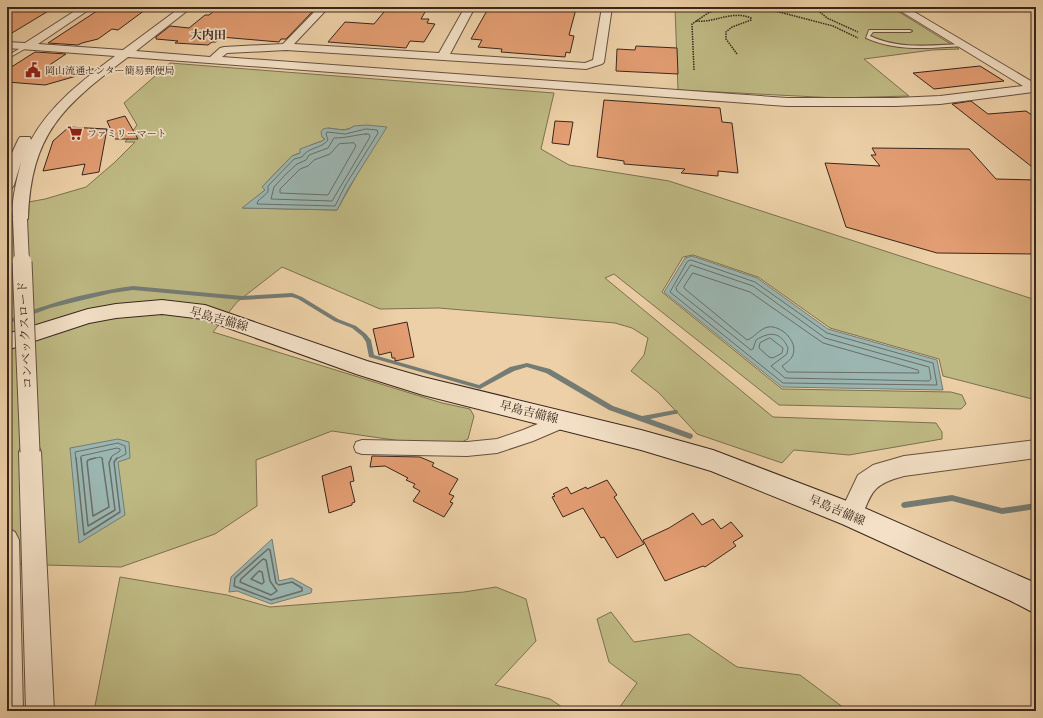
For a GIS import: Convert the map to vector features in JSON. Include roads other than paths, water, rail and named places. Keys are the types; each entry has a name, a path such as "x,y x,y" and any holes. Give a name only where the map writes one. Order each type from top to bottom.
{"main road":[{"name":"早島吉備線","path":"7,342 88,316 109,312 162,307 205,312 364,368 424,386 641,440 713,461 851,515 1036,600"}],"street":[{"path":"26,47 88,7"},
{"name":"コンベックスロード","path":"40,711 20,219 21,189 27,167 36,144 60,108 120,54 177,7"},
{"name":"コンベックスロード","path":"7,185 12,168 22,145 40,118 73,85 187,7"},
{"path":"286,48 324,7"},
{"path":"444,57 470,7"},
{"path":"212,60 224,50 286,48 586,66 598,62 606,7"},
{"path":"899,7 1035,88"},
{"path":"7,45 787,102 896,102 940,100 1035,88"},
{"path":"362,447 468,450 496,446 527,436 562,421"},
{"path":"851,515 866,482 881,472 904,466 1036,449"},
{"path":"7,540 9,711"}],"lane":[{"path":"910,31 871,31 868,37 884,44 896,46 963,45"},
{"path":"7,58 26,47"}],"water":[{"path":"366,125 387,127 348,189 337,210 242,208 265,190 262,187 292,156 300,153 300,149 325,139 322,137 321,132 323,129 344,130 354,126"},
{"path":"692,256 757,278 828,329 937,360 943,390 782,387 664,292 685,258"},
{"path":"118,439 129,442 130,458 118,462 125,515 79,543 70,448"},
{"path":"272,539 279,581 292,578 312,589 311,593 271,604 237,591 229,592 231,577"}],"waterway":[{"path":"7,322 49,306 84,297 133,288 242,298 292,295 300,298 336,320 354,327 369,341 371,356 480,387 512,369 527,365 548,371 611,408 690,436"},
{"path":"644,418 675,412"},
{"path":"904,505 952,498 1002,511 1036,506"}],"place":[{"name":"岡山流通センター簡易郵便局","path":"33,70"},
{"name":"ファミリーマート","path":"75,133"}],"district":[{"name":"大内田","path":"208,35"}]}
